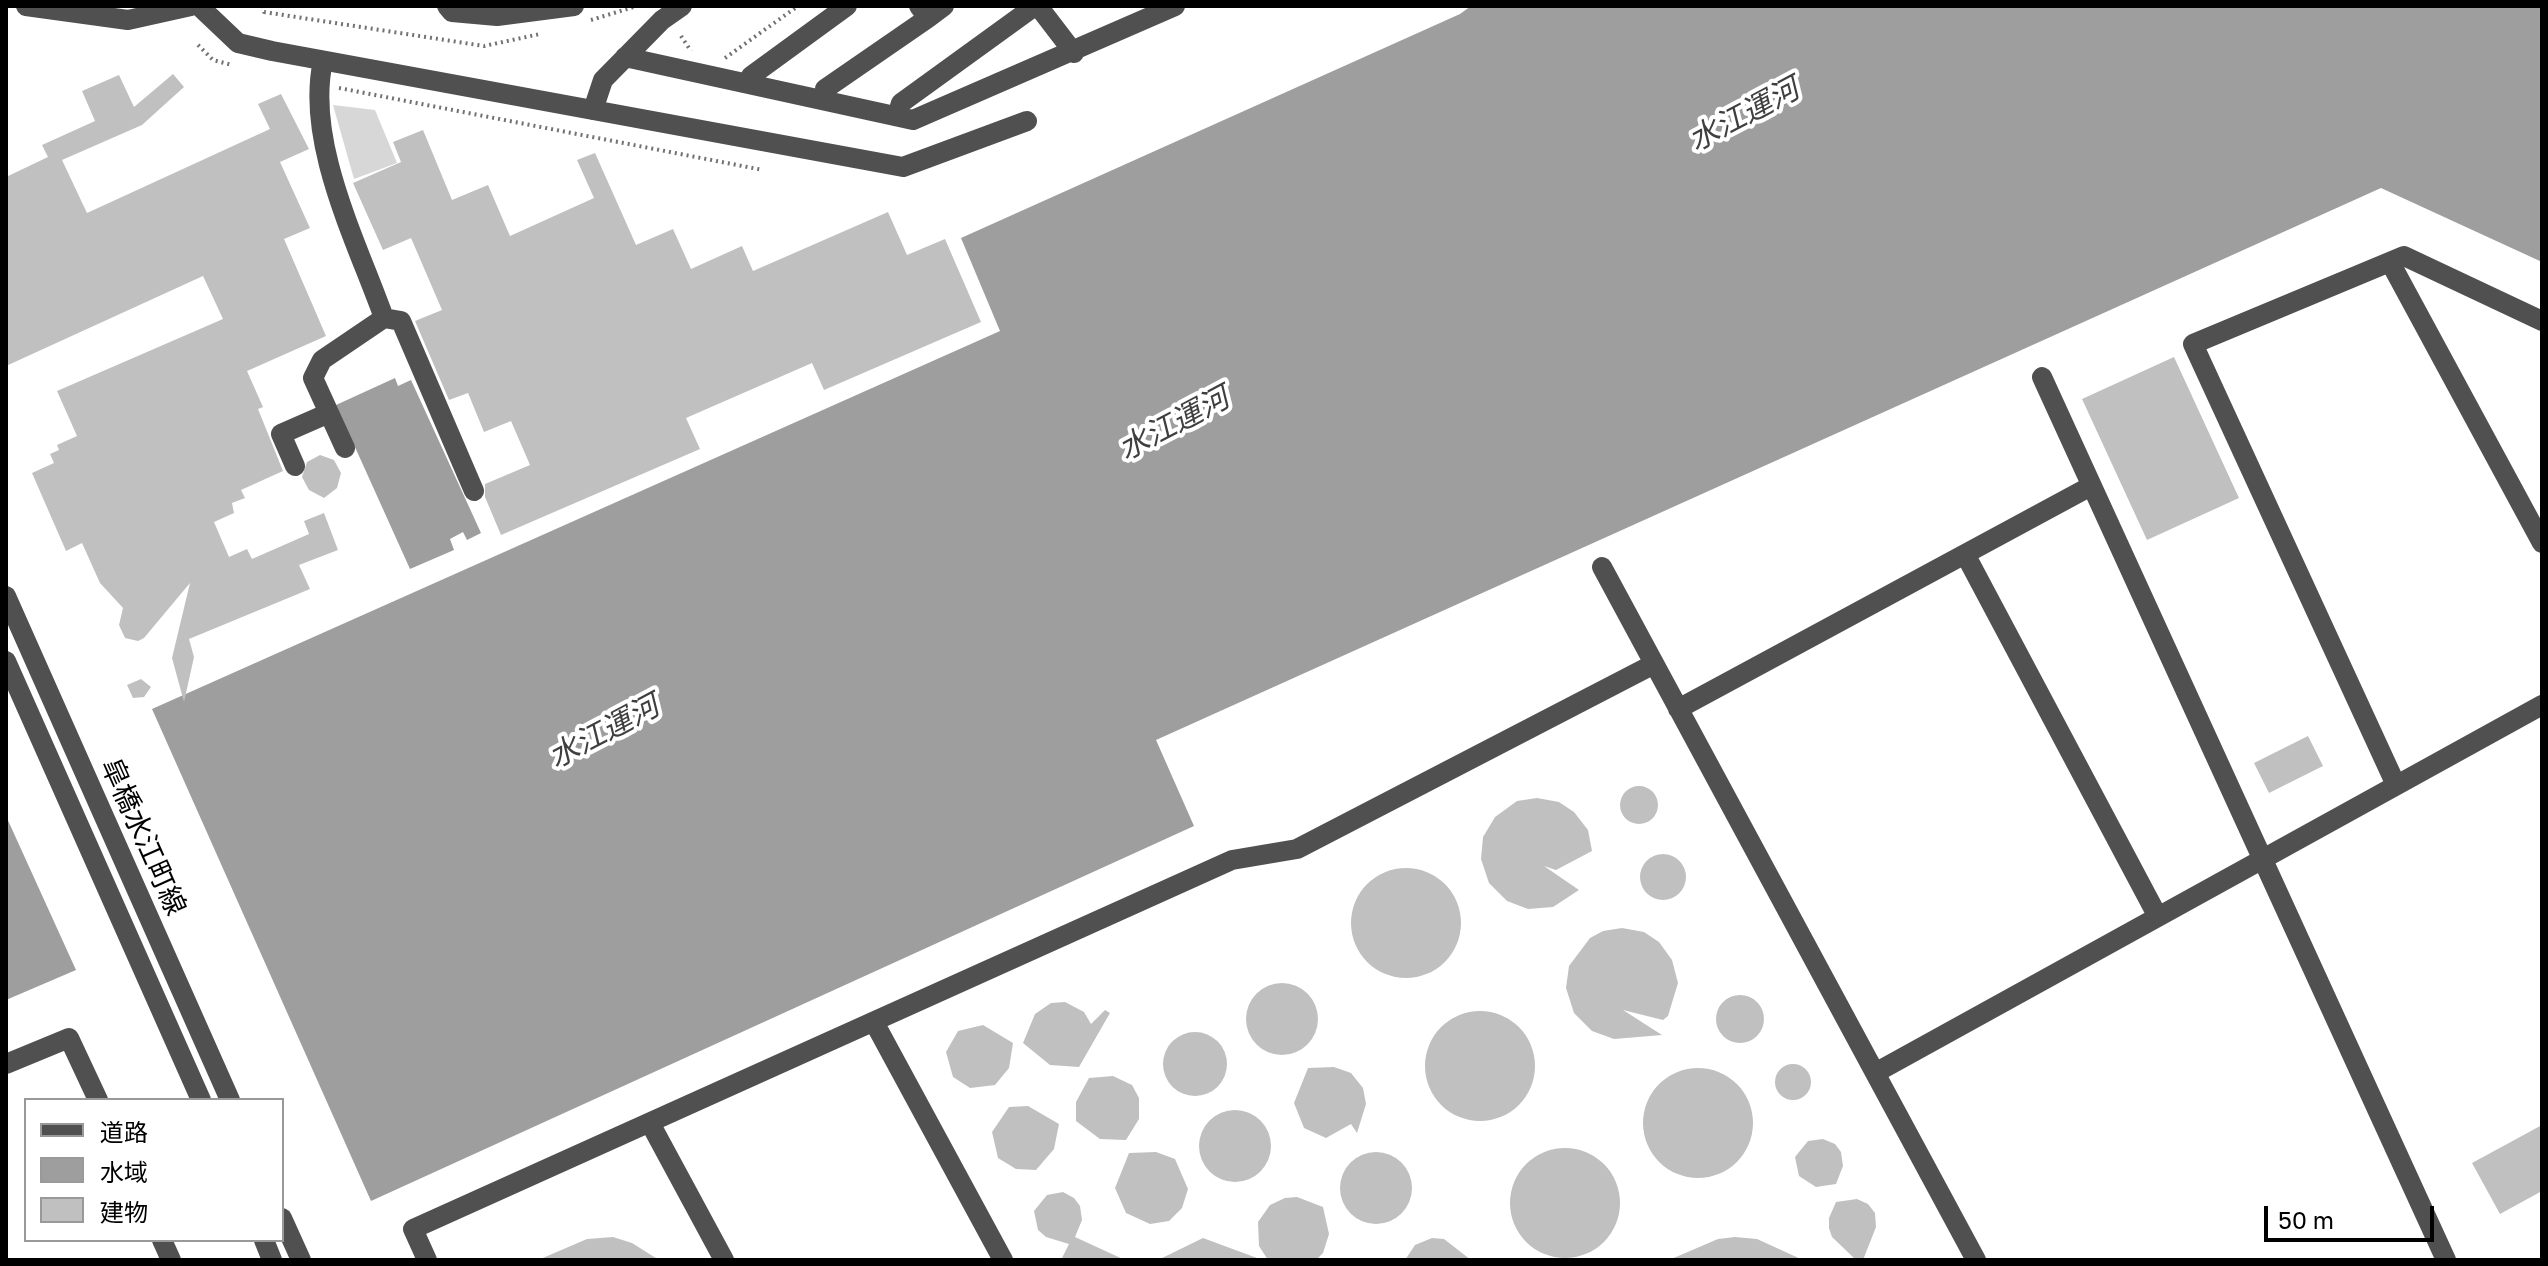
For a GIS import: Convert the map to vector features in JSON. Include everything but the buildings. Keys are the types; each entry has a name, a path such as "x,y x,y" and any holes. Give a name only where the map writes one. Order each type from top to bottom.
{"street":[{"path":"26,6 128,20 191,6"},
{"path":"199,6 238,43 903,167 1027,121"},
{"path":"447,6 452,12 497,16 574,6"},
{"path":"593,110 603,80 682,6"},
{"path":"748,84 751,76 847,6"},
{"path":"897,116 901,103 1037,6 1074,53"},
{"path":"625,57 913,120 1074,53 1175,6"},
{"path":"824,100 825,89 930,10"},
{"path":"323,61 318,84 324,138 343,207 384,318"},
{"path":"2396,785 2193,344 2404,256 2542,321"},
{"path":"2390,262 2542,543"},
{"path":"345,448 313,378 322,360 384,318 401,321 474,491"},
{"path":"2042,377 2446,1260"},
{"path":"295,466 281,434 329,413"},
{"path":"1678,709 2091,486"},
{"path":"1965,554 2158,917"},
{"path":"1602,567 1976,1260"},
{"name":"皐橋水江町線","path":"6,596 229,1098"},
{"name":"皐橋水江町線","path":"6,661 200,1098"},
{"path":"427,1260 413,1229 1232,860 1297,849 1654,664"},
{"path":"1875,1073 2542,705"},
{"path":"874,1022 1003,1260"},
{"path":"6,1064 69,1038 97,1098"},
{"path":"650,1123 724,1260"},
{"path":"284,1222 301,1260"}],"path":[{"path":"716,65 798,6"},
{"path":"198,45 213,60 236,66"},
{"path":"318,84 763,170"}],"shaded area":[{"path":"333,105 375,110 397,163 354,179"}],"water":[{"name":"水江運河","path":"1471,6 2542,6 2542,262 2381,188 1156,740 1194,826 371,1201 152,709 1000,331 961,238 1460,14"},
{"path":"395,378 398,386 411,380 481,533 467,540 463,532 450,539 454,550 410,569 336,405"},
{"path":"6,816 76,970 6,1000"}]}
